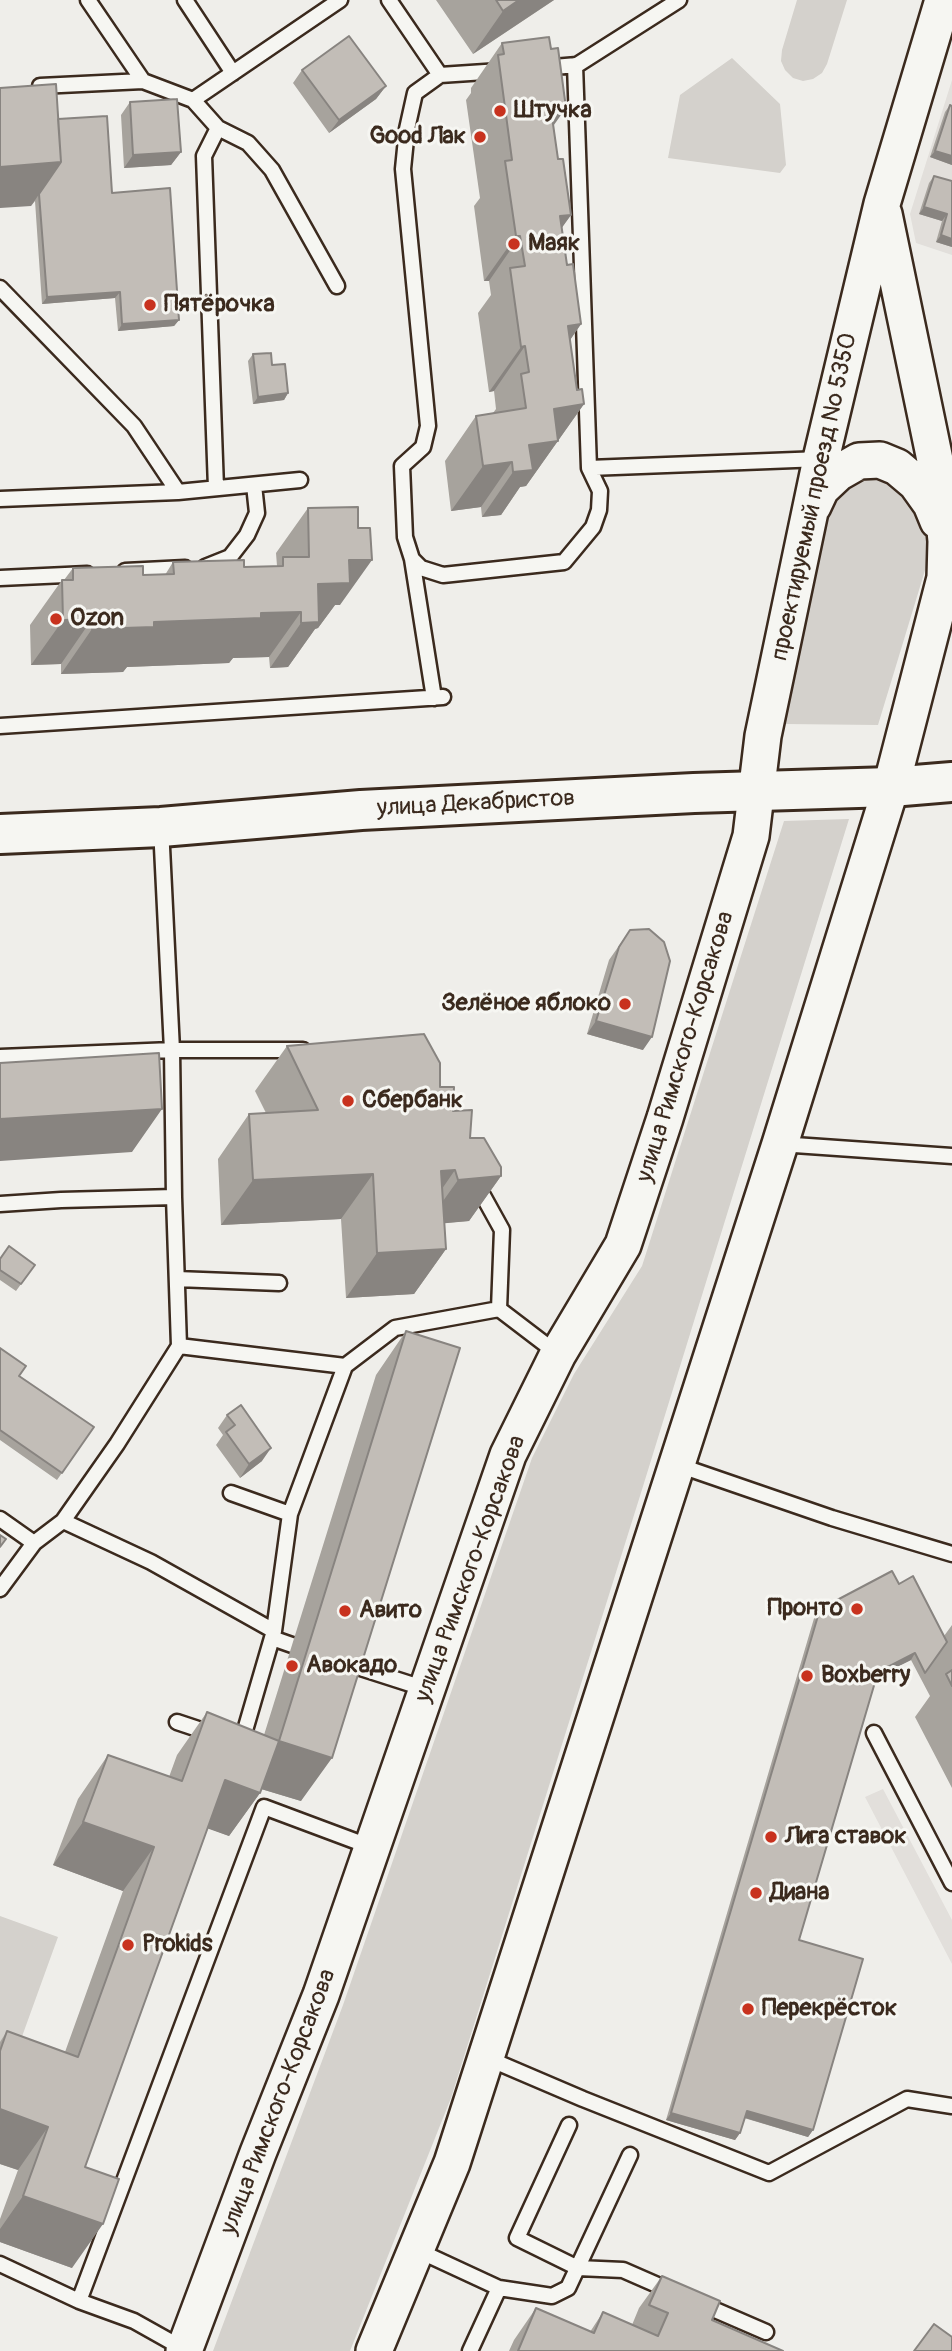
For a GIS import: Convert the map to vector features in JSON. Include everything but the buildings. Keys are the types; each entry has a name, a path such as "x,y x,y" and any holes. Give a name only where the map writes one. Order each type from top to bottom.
{"main road":[{"name":"улица Декабристов","path":"0,834 161,827 361,810 757,790 891,787 952,782"}],"street":[{"name":"проектируемый проезд № 5350","path":"757,790 763,736 821,459 882,204 943,0"},
{"name":"проектируемый проезд № 5350","path":"882,204 941,489 946,541 944,578 891,787"},
{"path":"809,515 821,489 838,473 859,461 880,460 897,467 916,482 931,504 946,541"},
{"path":"374,2351 452,2163 780,1144 891,787"},
{"name":"улица Римского-Корсакова","path":"184,2350 321,1995 508,1455 558,1354 623,1245 665,1118 751,836 757,790"}],"lane":[{"path":"88,0 143,81"},
{"path":"185,0 233,72"},
{"path":"192,100 340,0"},
{"path":"389,0 440,75"},
{"path":"0,726 439,698 412,559 405,537 402,466 423,447 428,426 403,169 407,129 415,93 440,75 575,65 678,0"},
{"path":"412,559 421,568 443,575 564,562 593,527 599,510 600,491 589,468 575,65"},
{"path":"26,87 143,81 192,100 218,128 248,143 272,170 337,286"},
{"path":"216,488 204,156 218,128"},
{"path":"0,288 134,426 178,492"},
{"path":"589,468 821,459"},
{"path":"0,499 178,492 300,480"},
{"path":"0,578 206,567 230,557 247,534 257,513 254,485"},
{"path":"0,1589 33,1543 63,1521 117,1444 179,1346 172,1050 161,827"},
{"path":"0,1057 172,1050 318,1050"},
{"path":"780,1144 952,1156"},
{"path":"470,1171 502,1230 499,1309"},
{"path":"0,1204 174,1197"},
{"path":"177,1279 279,1283"},
{"path":"177,1722 241,1745 273,1635 290,1514 345,1366 395,1328 499,1309 558,1354"},
{"path":"179,1346 345,1366"},
{"path":"676,1465 832,1518 952,1554"},
{"path":"231,1493 290,1514"},
{"path":"0,1519 33,1543"},
{"path":"63,1521 151,1562 292,1645"},
{"path":"345,1662 427,1690"},
{"path":"874,1734 952,1883"},
{"path":"79,2301 264,1807 372,1848"},
{"path":"486,2057 769,2173 907,2098 952,2106"},
{"path":"569,2125 517,2238 578,2268 623,2270 766,2332"},
{"path":"416,2250 499,2288 552,2296 568,2288 630,2155"},
{"path":"0,2264 79,2301 135,2321 184,2350"},
{"path":"470,2351 499,2288"}],"shaded area":[{"path":"797,0 847,0 827,64 822,73 803,81 793,78 781,61"},
{"path":"732,58 780,104 786,165 780,173 668,158 680,95"},
{"path":"952,80 952,255 916,243 910,214"},
{"path":"887,473 926,524 929,544 926,567 878,725 784,724 824,503 851,476"},
{"path":"849,819 451,2098 350,2351 213,2351 343,2005 532,1458 574,1374 642,1266 784,821"},
{"path":"883,1789 952,1920 952,1964 865,1797"},
{"path":"0,1916 58,1937 7,2078 0,2075"}],"place":[{"name":"Штучка","path":"500,111"},
{"name":"Good Лак","path":"480,137"},
{"name":"Маяк","path":"514,244"},
{"name":"Пятёрочка","path":"150,305"},
{"name":"Ozon","path":"56,619"},
{"name":"Зелёное яблоко","path":"625,1004"},
{"name":"Сбербанк","path":"348,1101"},
{"name":"Пронто","path":"857,1609"},
{"name":"Авито","path":"345,1611"},
{"name":"Авокадо","path":"292,1666"},
{"name":"Boxberry","path":"807,1676"},
{"name":"Лига ставок","path":"771,1837"},
{"name":"Диана","path":"756,1893"},
{"name":"Prokids","path":"128,1945"},
{"name":"Перекрёсток","path":"748,2009"}]}
